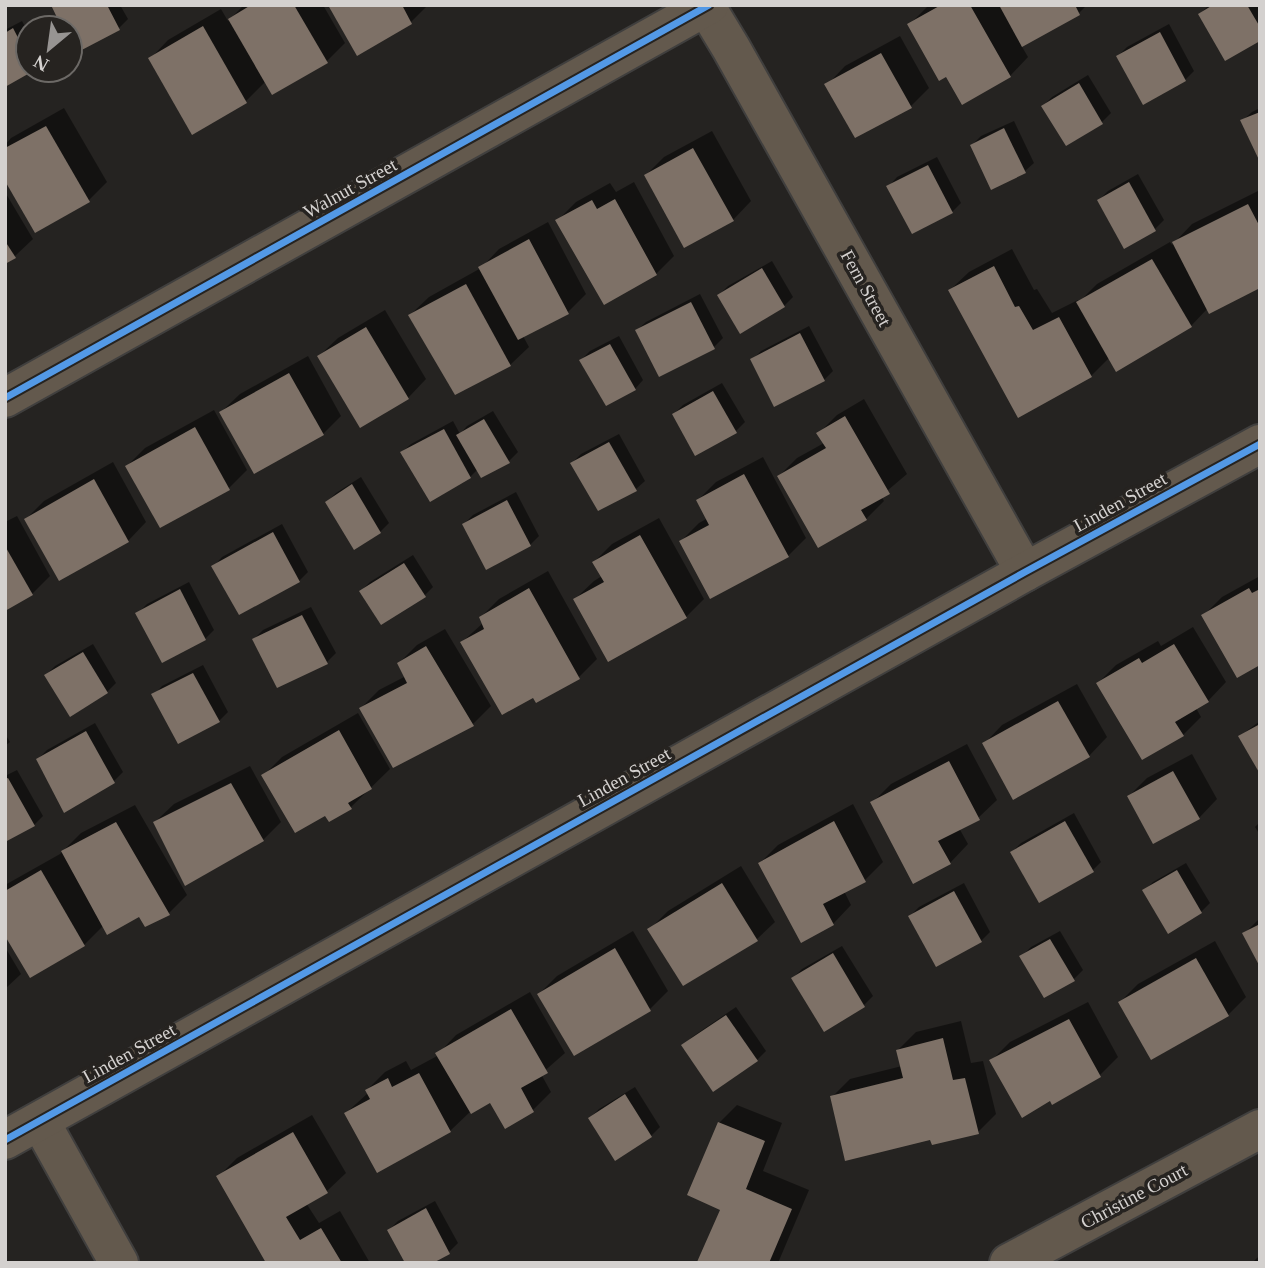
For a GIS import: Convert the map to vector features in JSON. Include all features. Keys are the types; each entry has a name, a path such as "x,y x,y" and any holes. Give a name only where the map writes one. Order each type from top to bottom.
{"street":[{"name":"Walnut Street","path":"5,398 707,6"},
{"name":"Fern Street","path":"707,6 1025,572"},
{"name":"Linden Street","path":"5,1140 1260,443"},
{"path":"40,1121 119,1263"},
{"name":"Christine Court","path":"1009,1263 1260,1129"}],"building":[{"path":"51,5 107,5 120,30 84,49 84,14 55,14"},
{"path":"251,5 294,5 328,63 272,95 228,19"},
{"path":"328,5 402,5 412,24 357,56"},
{"path":"941,5 970,5 1011,77 962,105 946,77 939,81 907,24"},
{"path":"999,5 1075,5 1080,15 1022,47"},
{"path":"1213,5 1247,5 1260,27 1260,41 1225,61 1198,14"},
{"path":"203,26 247,103 192,135 148,58"},
{"path":"13,28 14,30 14,82 5,87 5,33"},
{"path":"1160,32 1186,81 1143,105 1116,56"},
{"path":"881,53 912,108 855,138 824,84"},
{"path":"1079,83 1103,124 1066,146 1041,106"},
{"path":"1260,112 1260,162 1240,120"},
{"path":"46,126 90,202 35,233 5,181 5,148"},
{"path":"1004,128 1026,173 991,190 970,145"},
{"path":"693,148 734,221 684,248 644,175"},
{"path":"928,165 953,213 912,234 886,186"},
{"path":"1129,182 1156,231 1124,249 1097,200"},
{"path":"615,199 657,275 604,305 555,220 592,200 597,209"},
{"path":"1248,204 1260,227 1260,288 1209,314 1172,242"},
{"path":"529,239 569,314 518,340 478,267"},
{"path":"5,241 16,258 5,264"},
{"path":"1152,259 1192,327 1116,372 1076,302"},
{"path":"994,266 1015,307 1019,306 1033,330 1059,317 1092,377 1018,418 948,290"},
{"path":"762,268 785,307 740,334 717,295"},
{"path":"466,284 511,366 455,395 408,315"},
{"path":"691,302 715,349 659,377 635,330"},
{"path":"366,327 409,399 360,428 317,356"},
{"path":"800,333 825,381 774,407 750,359"},
{"path":"610,344 636,390 606,406 579,360"},
{"path":"289,373 324,435 254,474 219,412"},
{"path":"713,391 737,433 695,456 672,414"},
{"path":"845,416 890,494 861,510 867,520 818,548 777,476 826,448 816,433"},
{"path":"484,419 510,463 481,478 456,435"},
{"path":"195,427 230,490 160,528 125,466"},
{"path":"444,429 471,478 430,502 400,452"},
{"path":"609,442 637,491 598,511 570,463"},
{"path":"744,474 789,557 710,599 679,541 709,525 696,500"},
{"path":"94,479 129,542 59,581 24,519"},
{"path":"352,484 381,533 354,550 325,502"},
{"path":"507,500 531,546 486,570 462,524"},
{"path":"273,532 300,582 239,615 211,566"},
{"path":"640,535 687,618 608,662 573,599 604,582 592,562"},
{"path":"5,546 33,595 5,611"},
{"path":"404,563 426,597 381,625 359,591"},
{"path":"529,588 580,679 536,703 533,698 502,715 460,642 484,629 479,617"},
{"path":"1249,588 1252,593 1260,589 1260,665 1237,678 1201,615"},
{"path":"180,589 206,640 162,663 135,613"},
{"path":"302,615 328,664 277,688 252,639"},
{"path":"1174,644 1209,702 1175,722 1184,736 1142,760 1096,683 1139,658 1142,663"},
{"path":"426,646 474,726 393,768 359,708 407,683 397,663"},
{"path":"83,652 108,693 70,717 44,675"},
{"path":"193,673 220,722 178,744 151,694"},
{"path":"1058,701 1090,757 1013,800 982,743"},
{"path":"1260,724 1260,774 1238,736"},
{"path":"339,730 372,789 348,803 352,809 329,822 325,816 295,833 261,775"},
{"path":"86,731 115,783 64,813 36,759"},
{"path":"949,761 980,820 938,841 951,864 913,884 870,802"},
{"path":"1173,771 1200,819 1153,844 1127,796"},
{"path":"8,778 35,826 5,842 5,779"},
{"path":"231,783 264,841 185,886 153,822"},
{"path":"834,821 866,882 823,904 834,925 801,943 758,863"},
{"path":"1065,821 1094,872 1039,903 1010,852"},
{"path":"116,822 170,915 145,927 139,917 107,935 61,851"},
{"path":"41,870 85,946 30,978 5,936 5,891"},
{"path":"1177,870 1202,913 1168,934 1142,890"},
{"path":"722,883 758,941 683,986 647,929"},
{"path":"954,891 982,942 936,967 908,916"},
{"path":"1260,924 1260,967 1242,933"},
{"path":"1050,939 1075,981 1044,998 1019,956"},
{"path":"615,948 651,1011 574,1056 537,994"},
{"path":"833,953 865,1007 824,1032 791,978"},
{"path":"1196,958 1229,1016 1151,1060 1118,1002"},
{"path":"511,1009 548,1073 521,1088 534,1112 505,1129 490,1103 471,1114 435,1053"},
{"path":"726,1015 758,1061 713,1092 681,1045"},
{"path":"1069,1019 1101,1077 1052,1105 1050,1101 1022,1118 989,1060"},
{"path":"943,1038 953,1080 965,1078 979,1134 932,1145 930,1140 845,1161 830,1096 903,1078 896,1050"},
{"path":"419,1073 451,1132 377,1173 344,1113 370,1099 365,1090 388,1078 392,1087"},
{"path":"625,1094 652,1137 615,1161 588,1118"},
{"path":"718,1122 765,1141 746,1189 792,1209 769,1263 697,1262 720,1210 687,1195"},
{"path":"293,1132 328,1193 286,1217 300,1240 321,1228 342,1263 266,1263 216,1176"},
{"path":"426,1208 450,1254 433,1263 405,1263 387,1230"}],"cycle path":[{"path":"5,398 709,5"},
{"path":"5,1140 1260,444"}]}
